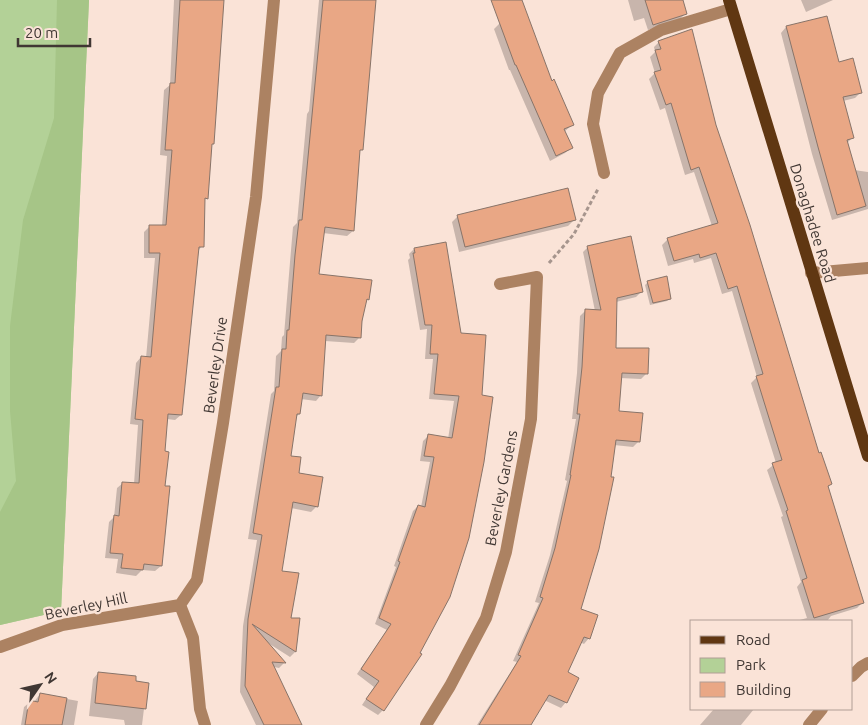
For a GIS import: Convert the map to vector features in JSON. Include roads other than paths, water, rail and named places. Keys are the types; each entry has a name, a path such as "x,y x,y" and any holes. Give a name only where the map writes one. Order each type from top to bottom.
{"main road":[{"name":"Donaghadee Road","path":"730,4 868,456"}],"street":[{"name":"Beverley Drive","path":"180,605 197,580 223,423 256,197 274,0"},
{"path":"604,173 593,124 598,93 620,53 661,30 730,4"},
{"path":"811,273 868,268"},
{"name":"Beverley Gardens","path":"426,725 450,686 486,618 506,552 531,419 538,277 500,284"},
{"name":"Beverley Hill","path":"0,647 62,625 180,605"},
{"path":"180,605 193,638 200,709 205,725"},
{"path":"853,675 861,667 868,664"},
{"path":"808,725 821,710"}]}
